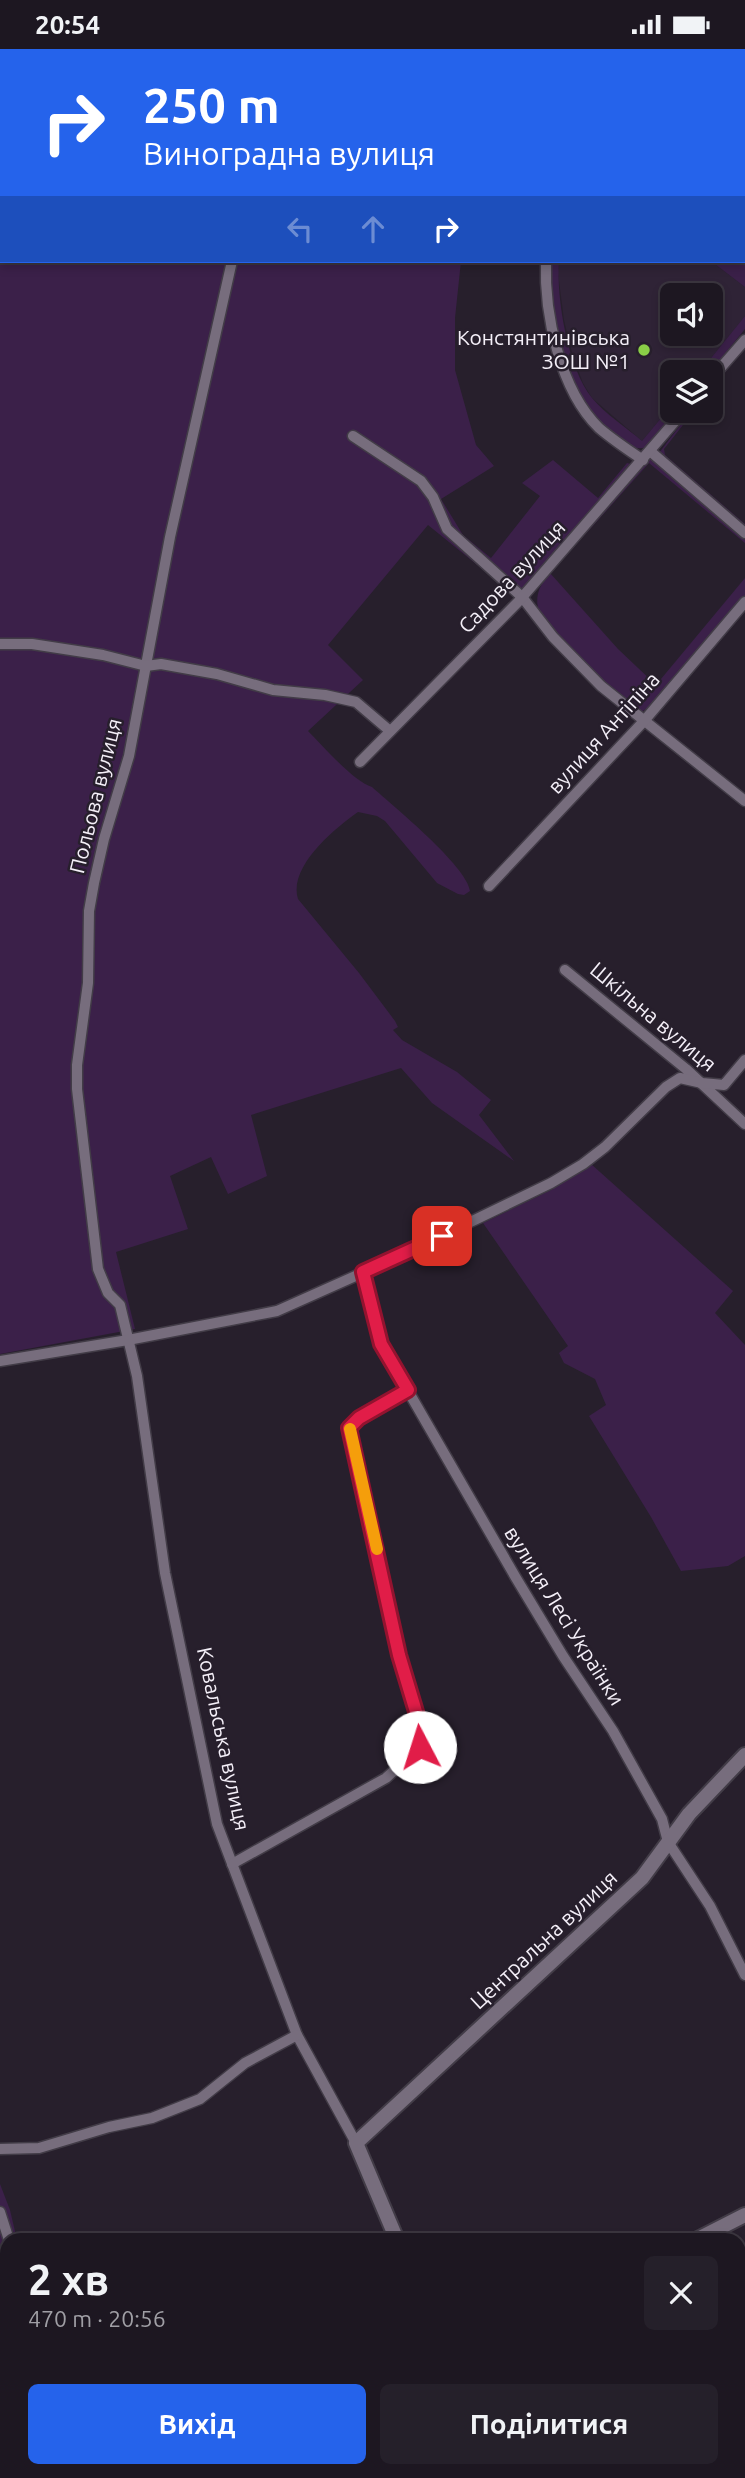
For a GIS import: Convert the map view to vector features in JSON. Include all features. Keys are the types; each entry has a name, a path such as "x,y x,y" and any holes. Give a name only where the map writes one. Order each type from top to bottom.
{"street":[{"name":"Польова вулиця","path":"128,1341 120,1305 108,1293 98,1269 77,1089 77,1065 89,983 89,911 104,839 129,756 170,537 232,263"},
{"path":"546,263 554,336 570,386 586,413 600,428 647,456 745,533"},
{"path":"723,365 745,340"},
{"name":"Садова вулиця","path":"360,762 523,597 674,423"},
{"path":"353,436 421,481 433,497 447,530 523,597 553,636 601,686 745,801"},
{"name":"вулиця Антіпіна","path":"489,886 644,720 745,602"},
{"path":"0,644 32,644 103,655 146,666 177,666 273,690 325,695 356,702 390,731"},
{"name":"Шкільна вулиця","path":"565,970 702,1083 745,1124"},
{"path":"0,1361 128,1341 277,1311 551,1183 605,1147 666,1087 680,1078 724,1084 745,1061"},
{"name":"вулиця Лесі Українки","path":"363,1272 381,1344 522,1589 613,1731 662,1819 668,1842 710,1906 745,1975"},
{"name":"Ковальська вулиця","path":"128,1341 137,1376 165,1573 217,1824 297,2035 356,2143 394,2233"},
{"path":"232,1864 386,1778 420,1747 417,1715 399,1655 349,1428 359,1418 408,1390"},
{"name":"Центральна вулиця","path":"356,2143 642,1878 689,1814 745,1755"},
{"path":"0,2149 39,2148 152,2118 200,2099 245,2063 297,2035"},
{"path":"0,2212 7,2233"},
{"path":"710,2233 745,2215"}],"shaded area":[{"path":"0,263 461,263 455,318 455,370 476,445 494,466 441,499 463,535 491,558 540,496 522,483 553,460 598,498 627,463 631,464 630,470 530,585 513,594 428,525 328,645 363,680 308,731 347,771 372,787 428,837 456,867 470,891 464,895 458,894 437,883 385,821 377,816 358,812 315,850 300,874 297,887 298,899 395,1021 398,1027 393,1030 402,1040 457,1072 491,1100 479,1115 514,1161 432,1103 401,1068 251,1115 267,1176 228,1194 211,1157 170,1176 188,1229 116,1252 135,1329 0,1354"},
{"path":"549,263 559,263 565,332 576,370 592,398 642,441 660,419 660,423 669,423 659,436 646,447 639,448 621,440 601,424 574,383 558,335"},
{"name":"Констянтинівська ЗОШ №1","path":"559,263 714,263 745,287 745,316 723,343 723,283 660,283 660,346 721,346 709,360 660,360 660,419 642,441 592,398 573,357 564,320"},
{"path":"714,263 745,263 745,287"},
{"path":"745,316 745,329 720,360 709,360"},
{"path":"685,423 664,449 665,455 745,524 745,528 659,453"},
{"path":"646,461 657,461 745,537 745,543 649,463 582,538"},
{"path":"550,573 618,649 656,685 745,578 745,597 649,707 641,712 622,701 602,684 575,657 542,617 537,603 538,593"},
{"path":"591,1164 733,1291 715,1313 745,1345 745,1556 728,1566 681,1571 589,1416 606,1405 595,1379 564,1363 559,1353 568,1346 483,1223 551,1190"},
{"path":"0,2184 15,2233 0,2233"}],"slow traffic":[{"path":"350,1429 377,1549"}],"place":[{"name":"Констянтинівська ЗОШ №1","path":"644,350"}],"route":[{"path":"420,1747 417,1715 399,1655 349,1428 359,1418 408,1390 381,1344 363,1272 442,1236"}]}
